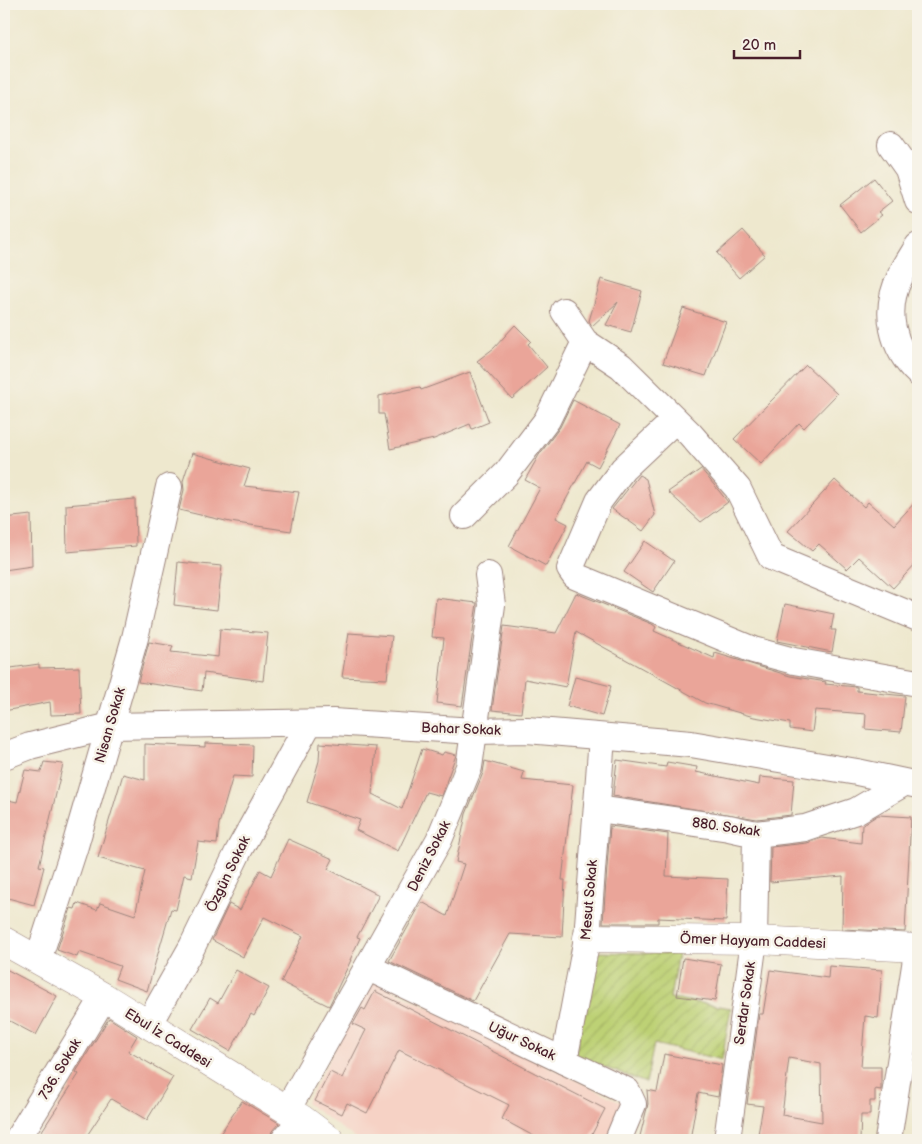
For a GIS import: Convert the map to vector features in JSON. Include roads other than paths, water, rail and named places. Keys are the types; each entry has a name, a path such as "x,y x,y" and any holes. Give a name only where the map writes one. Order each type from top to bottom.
{"street":[{"path":"890,145 908,169 918,201"},
{"path":"918,246 903,271 895,290 892,327 900,353 918,373"},
{"path":"564,311 585,342 621,366 675,420 738,489 771,557 918,618"},
{"path":"464,516 506,474 547,420 585,342"},
{"path":"675,420 623,468 599,501 570,569 575,576 753,650 794,661 918,683"},
{"name":"Nisan Sokak","path":"38,960 75,846 135,638 169,487"},
{"name":"Deniz Sokak","path":"284,1140 294,1115 368,968 439,840 469,767 492,605 488,575"},
{"name":"Bahar Sokak","path":"4,756 30,746 110,726 309,722 474,731 527,730 691,744 857,772 911,784"},
{"name":"Özgün Sokak","path":"148,1025 192,947 238,852 309,722"},
{"name":"Mesut Sokak","path":"564,1061 587,938 602,737"},
{"name":"880. Sokak","path":"598,809 729,828 756,834 806,828 856,811 911,784"},
{"name":"Serdar Sokak","path":"727,1140 754,940 756,834"},
{"name":"Ömer Hayyam Caddesi","path":"587,938 754,940 918,948"},
{"name":"Ebul İz Caddesi","path":"4,941 104,997 294,1115 330,1140"},
{"path":"888,1140 918,948"},
{"name":"Uğur Sokak","path":"368,968 627,1091 633,1104 618,1140"},
{"name":"736. Sokak","path":"17,1140 104,997"}]}
